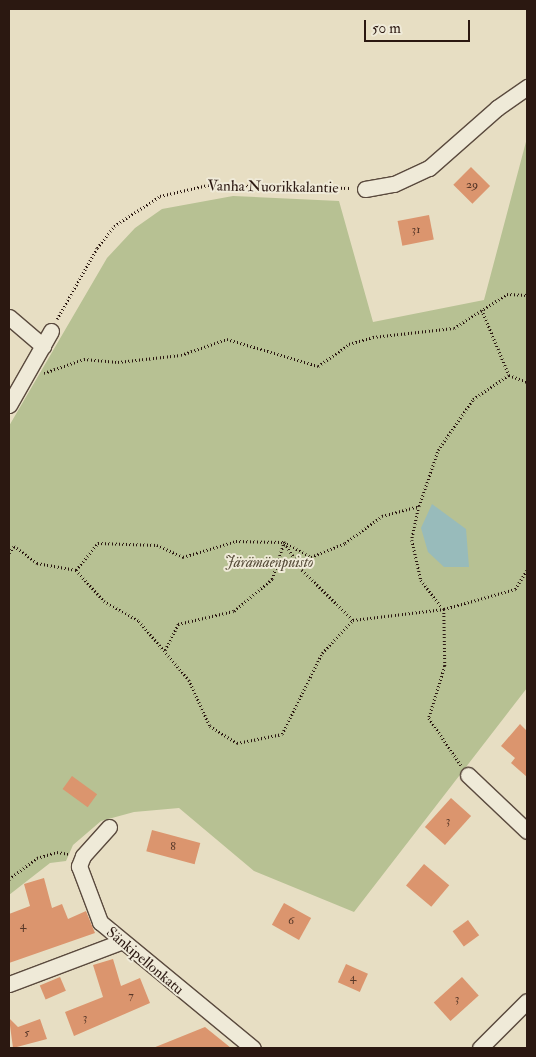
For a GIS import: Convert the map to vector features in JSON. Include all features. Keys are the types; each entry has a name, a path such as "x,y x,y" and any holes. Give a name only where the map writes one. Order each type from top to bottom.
{"street":[{"path":"365,189 394,184 429,168 496,108 527,87"},
{"path":"9,317 43,346"},
{"path":"9,405 50,331"},
{"path":"468,775 527,831"},
{"path":"83,856 109,827"},
{"name":"Sänkipellonkatu","path":"83,856 79,866 81,879 92,909 120,942 247,1047"},
{"path":"9,984 120,942"},
{"path":"480,1048 527,1001"}],"path":[{"name":"Vanha Nuorikkalantie","path":"50,331 96,248 114,226 160,196 208,185 365,189"},
{"path":"23,381 84,359 118,362 181,355 227,339 318,366 349,344 373,337 454,328 507,294 527,296"},
{"path":"482,310 509,376 527,382"},
{"path":"468,775 429,718 445,666 443,609 421,580 412,540 419,506 438,450 473,399 509,376"},
{"path":"76,570 98,543 157,545 183,557 236,541 284,542 311,557 345,543 382,516 419,506"},
{"path":"284,542 302,570 353,620"},
{"path":"165,650 178,624 234,611 272,579 284,542"},
{"path":"9,554 14,546 36,563 76,570 104,601 140,621 188,680 210,726 237,743 282,734 322,653 353,620 443,609 515,589 527,570"},
{"path":"9,879 37,858 57,852 83,856"}],"green space":[{"name":"Järämäenpuisto","path":"527,138 527,688 354,912 254,871 179,808 134,812 101,821 73,845 66,861 50,863 9,895 9,426 107,258 135,228 162,209 233,196 339,201 373,322 484,300"}],"water":[{"path":"432,504 466,529 469,567 444,567 428,552 421,528"}],"building":[{"path":"471,167 490,186 472,204 453,185"},
{"path":"429,215 434,240 402,246 398,221"},
{"path":"520,724 527,731 527,777 511,763 515,758 501,746"},
{"path":"72,776 97,794 88,807 63,789"},
{"path":"451,798 471,816 445,845 425,827"},
{"path":"152,830 200,843 195,864 146,851"},
{"path":"424,864 449,885 431,907 406,885"},
{"path":"44,878 52,908 62,904 68,919 86,911 95,933 9,963 9,914 30,906 24,884"},
{"path":"284,903 311,918 299,940 272,925"},
{"path":"468,920 479,935 464,947 453,931"},
{"path":"113,959 121,986 140,978 150,1003 74,1036 65,1012 103,997 93,965"},
{"path":"346,964 368,974 360,992 338,982"},
{"path":"60,977 66,991 46,999 40,986"},
{"path":"462,977 479,996 450,1021 434,1002"},
{"path":"9,1018 18,1027 40,1019 47,1039 13,1048"},
{"path":"205,1027 231,1048 153,1048"}]}
